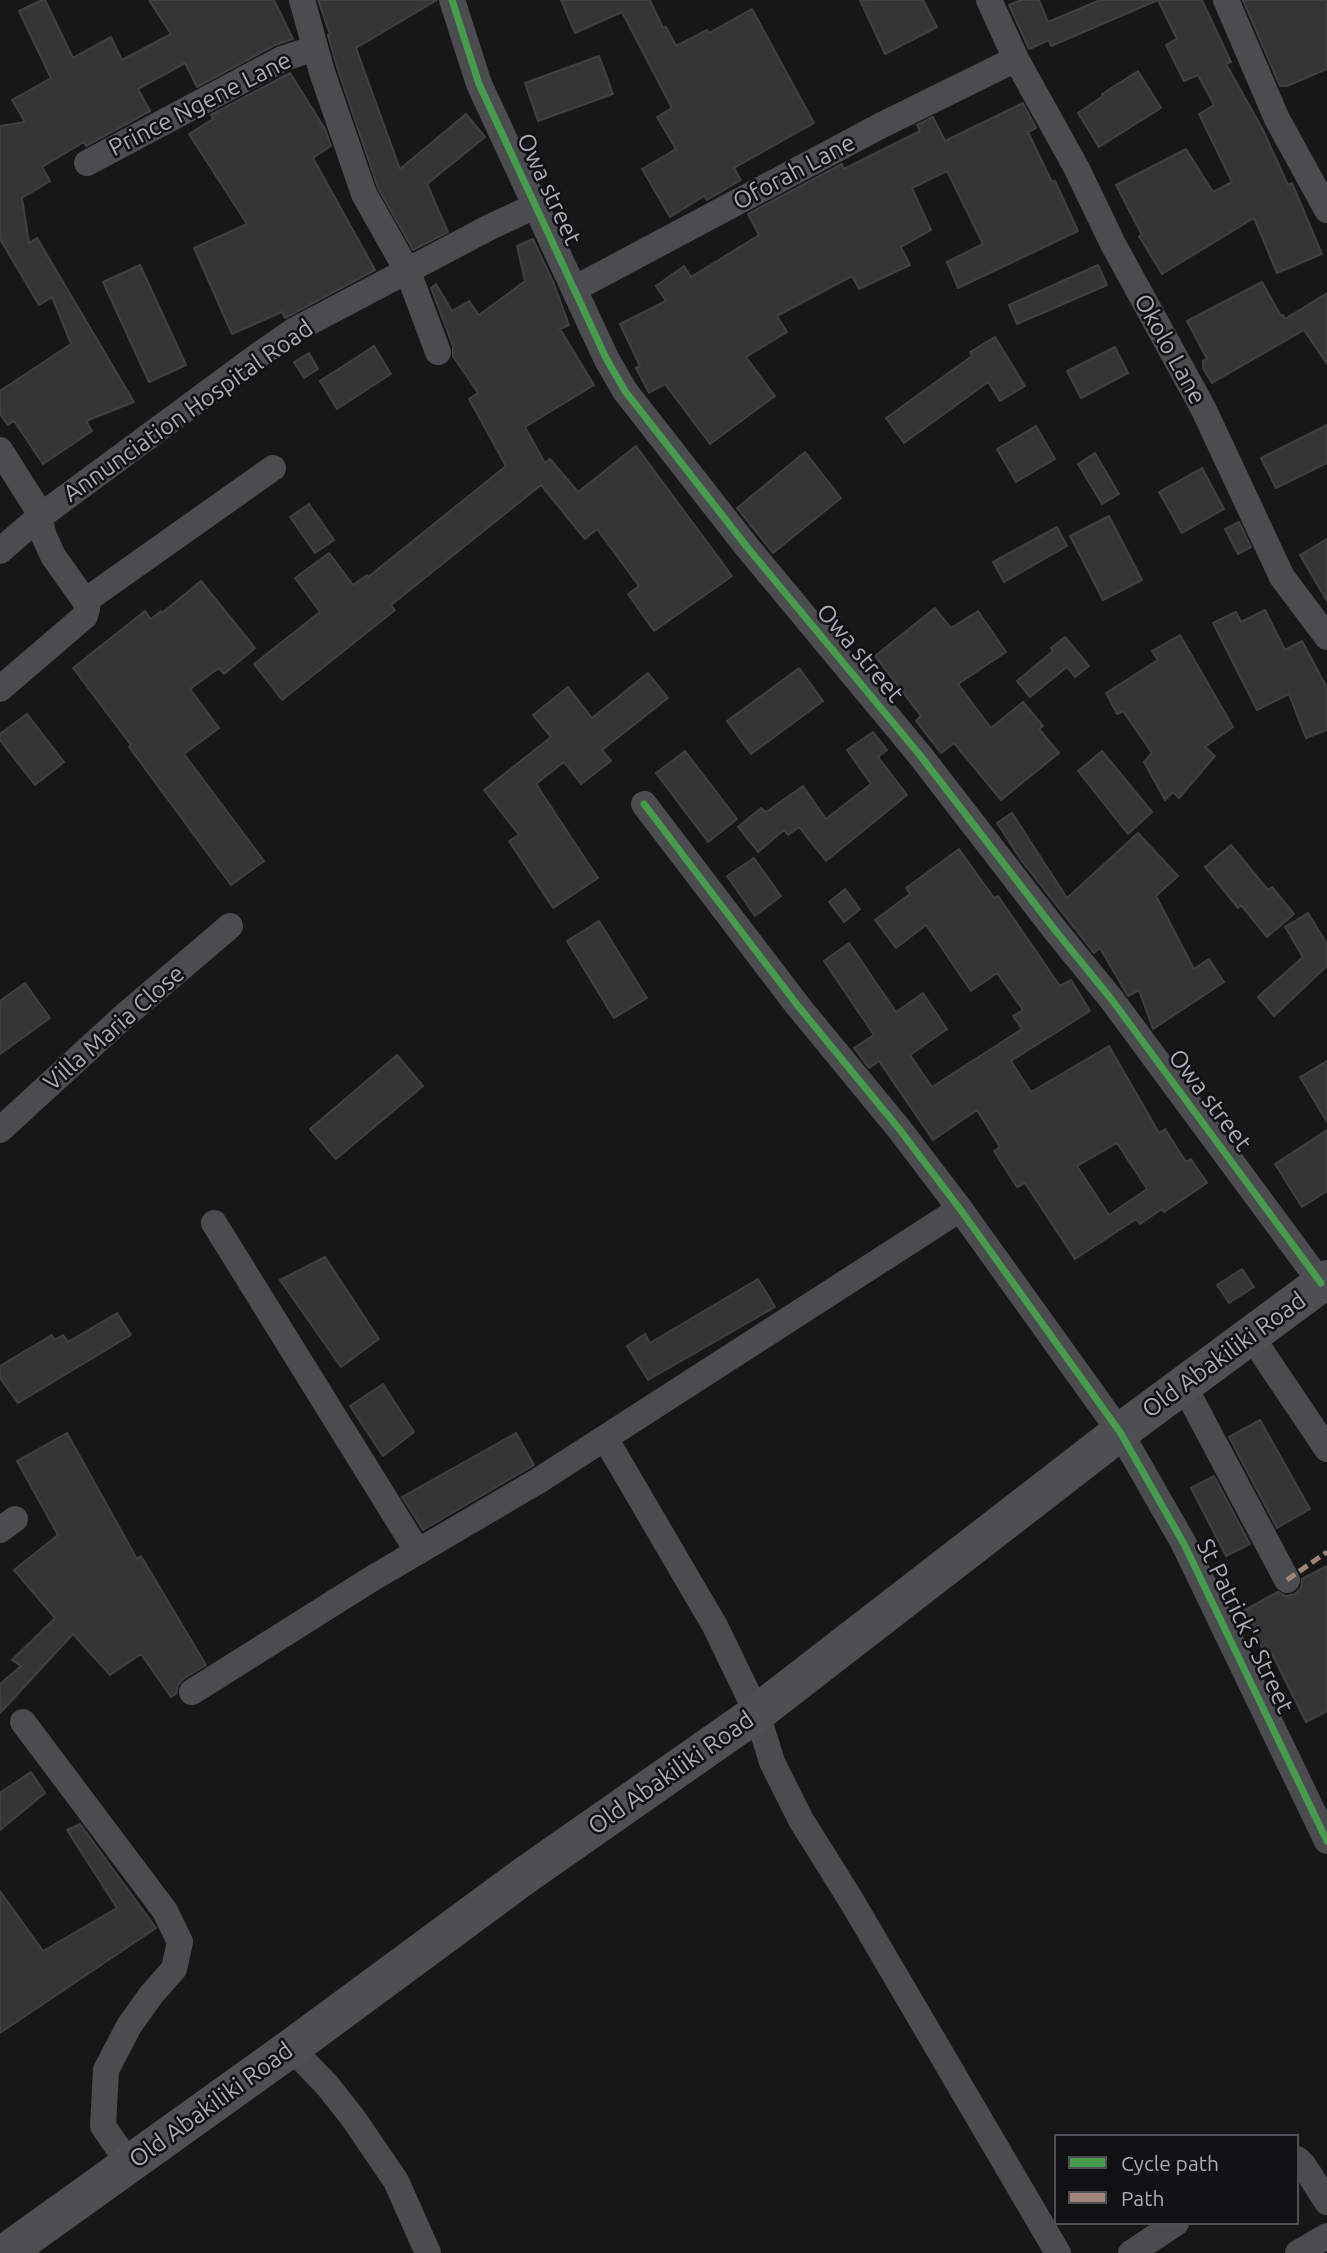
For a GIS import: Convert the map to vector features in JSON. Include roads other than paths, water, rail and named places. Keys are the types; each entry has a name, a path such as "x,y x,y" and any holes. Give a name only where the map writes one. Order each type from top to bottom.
{"main road":[{"name":"Old Abakiliki Road","path":"5,2253 291,2048 524,1876 757,1713 1120,1432 1324,1281"}],"street":[{"path":"302,0 315,48 364,194 408,272 438,352"},
{"name":"Owa street","path":"452,0 479,84 606,358 625,391 807,621 919,754 1112,1000 1324,1281"},
{"name":"Okolo Lane","path":"989,0 1016,59 1076,167 1113,244 1203,408 1282,577 1327,637"},
{"path":"1226,0 1277,119 1327,210"},
{"name":"Prince Ngene Lane","path":"87,163 282,59 315,48"},
{"name":"Oforah Lane","path":"574,289 880,126 1016,59"},
{"name":"Annunciation Hospital Road","path":"0,551 38,518 285,337 490,227 535,206"},
{"path":"0,450 36,507 53,556 88,609 85,616 0,689"},
{"path":"85,601 274,468"},
{"name":"St Patrick's Street","path":"644,804 798,1006 900,1130 960,1209 1120,1432 1184,1544 1327,1841"},
{"name":"Villa Maria Close","path":"0,1130 122,1018 230,926"},
{"path":"192,1692 301,1622 605,1438 960,1209"},
{"path":"214,1223 418,1552"},
{"path":"1251,1336 1327,1449"},
{"path":"1184,1386 1287,1580"},
{"path":"605,1438 715,1626 757,1713 772,1762 801,1820 1058,2253"},
{"path":"23,1722 165,1911 180,1942 174,1969 151,1995 130,2026 106,2070 103,2126 129,2164"},
{"path":"291,2048 345,2107 396,2181 428,2253"},
{"path":"1299,2161 1327,2202"},
{"path":"1131,2253 1173,2225"},
{"path":"1298,2253 1327,2236"}]}
